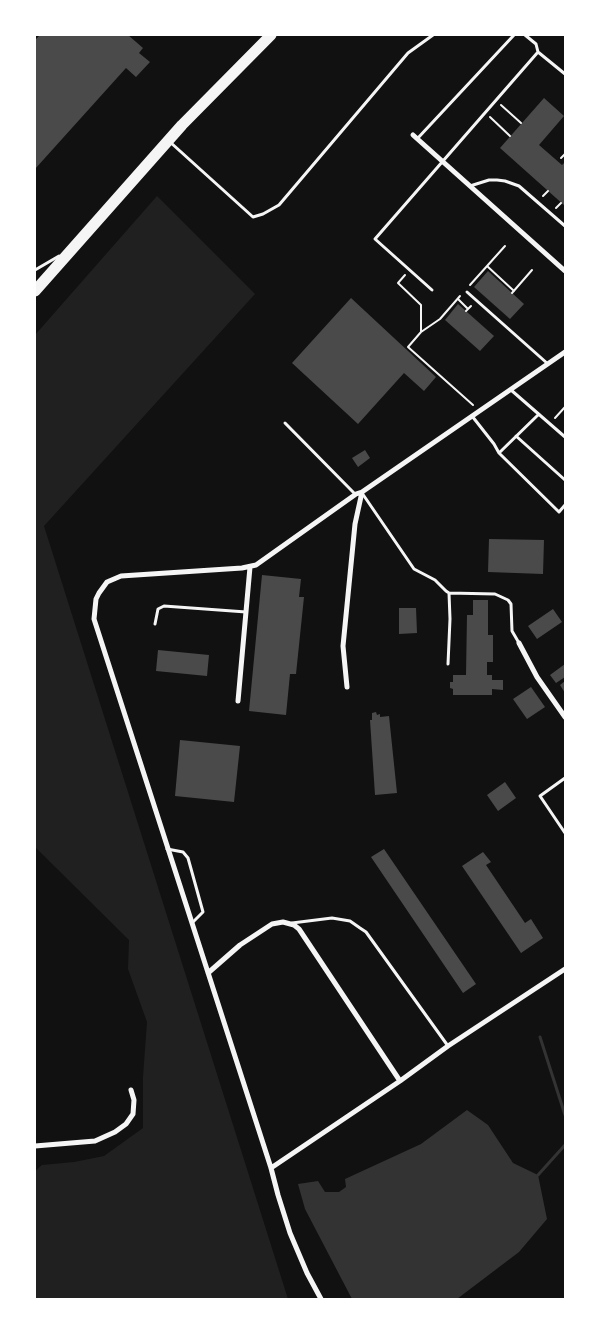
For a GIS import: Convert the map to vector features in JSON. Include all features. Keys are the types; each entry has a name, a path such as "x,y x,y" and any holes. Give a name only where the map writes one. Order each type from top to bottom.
{"main road":[{"path":"35,291 168,140 271,35"}],"street":[{"path":"415,137 565,271"},
{"path":"321,1299 307,1273 290,1233 271,1168 94,619 95,606 99,592 108,582 121,576 250,567 256,565 565,352"},
{"path":"347,687 343,646 359,493"},
{"path":"238,701 250,567"},
{"path":"519,643 538,677 565,717"},
{"path":"208,973 240,945 272,924 289,923 298,929 400,1081"},
{"path":"271,1168 400,1081 448,1046 565,969"},
{"path":"35,1146 95,1141 115,1132 126,1124 133,1114 134,1100 131,1090"}],"lane":[{"path":"168,140 253,217 263,214 279,205 408,53 433,35"},
{"path":"415,137 514,35"},
{"path":"525,35 536,44 538,52 565,74"},
{"path":"432,290 375,239 538,52"},
{"path":"470,186 489,180 505,181 519,186 565,226"},
{"path":"35,270 74,247"},
{"path":"466,292 548,364"},
{"path":"511,390 565,437"},
{"path":"499,453 539,414"},
{"path":"472,416 499,453 559,512 565,506"},
{"path":"285,423 359,493 414,568 435,580 446,592 454,594 495,594 505,598 511,604 512,631 519,643"},
{"path":"516,436 565,480"},
{"path":"448,664 449,592"},
{"path":"156,624 158,609 164,606 246,612"},
{"path":"565,778 540,796 565,833"},
{"path":"167,849 183,852 188,858 203,912 191,923"},
{"path":"289,923 332,918 350,921 366,932 448,1046"}],"path":[{"path":"496,100 521,123"},
{"path":"485,112 510,136"},
{"path":"562,158 565,154"},
{"path":"470,286 505,246"},
{"path":"487,266 513,292 532,270"},
{"path":"409,270 398,283 421,305 421,332"},
{"path":"466,292 440,320 421,332 408,346 480,411"},
{"path":"458,299 468,309"},
{"path":"550,424 565,406"}],"shaded area":[{"path":"157,196 255,294 44,526 288,1299 35,1299 35,1171 42,1165 74,1162 104,1156 143,1128 143,1077 147,1022 128,969 129,940 35,847 35,335"},
{"path":"467,1110 488,1125 513,1163 538,1175 547,1219 519,1252 457,1299 352,1299 305,1209 298,1184 318,1181 325,1192 339,1192 346,1187 345,1179 421,1144"}],"building":[{"path":"40,35 128,35 143,48 139,53 150,62 136,77 126,68 35,169 35,40"},
{"path":"544,98 564,116 539,145 562,165 565,162 565,206 500,148"},
{"path":"488,271 524,304 510,319 474,287"},
{"path":"351,298 436,377 424,391 404,373 358,424 292,363"},
{"path":"458,304 494,336 480,351 445,320"},
{"path":"365,450 370,458 358,467 352,458"},
{"path":"489,539 544,540 543,574 488,572"},
{"path":"262,575 301,579 299,597 304,597 296,674 290,674 286,715 249,711"},
{"path":"473,600 488,600 488,635 493,635 493,662 487,662 487,675 492,675 492,680 503,680 503,690 492,689 492,695 453,695 450,682 453,682 453,675 466,675 467,615 473,615"},
{"path":"399,608 416,608 417,633 399,634"},
{"path":"553,609 562,622 537,639 528,626"},
{"path":"158,650 209,655 207,676 156,671"},
{"path":"565,664 565,677 556,683 550,675"},
{"path":"565,681 565,693 560,685"},
{"path":"531,687 545,707 527,719 513,699"},
{"path":"376,712 377,715 380,714 380,717 389,716 397,793 375,795 370,720 372,720 372,713"},
{"path":"180,740 240,746 234,802 175,796"},
{"path":"505,782 516,798 498,811 487,795"},
{"path":"384,849 476,984 463,993 371,857"},
{"path":"483,852 491,862 486,865 525,923 531,919 543,938 521,953 462,866"}],"waterway":[{"path":"540,1037 565,1115"},
{"path":"538,1175 565,1145"}]}
